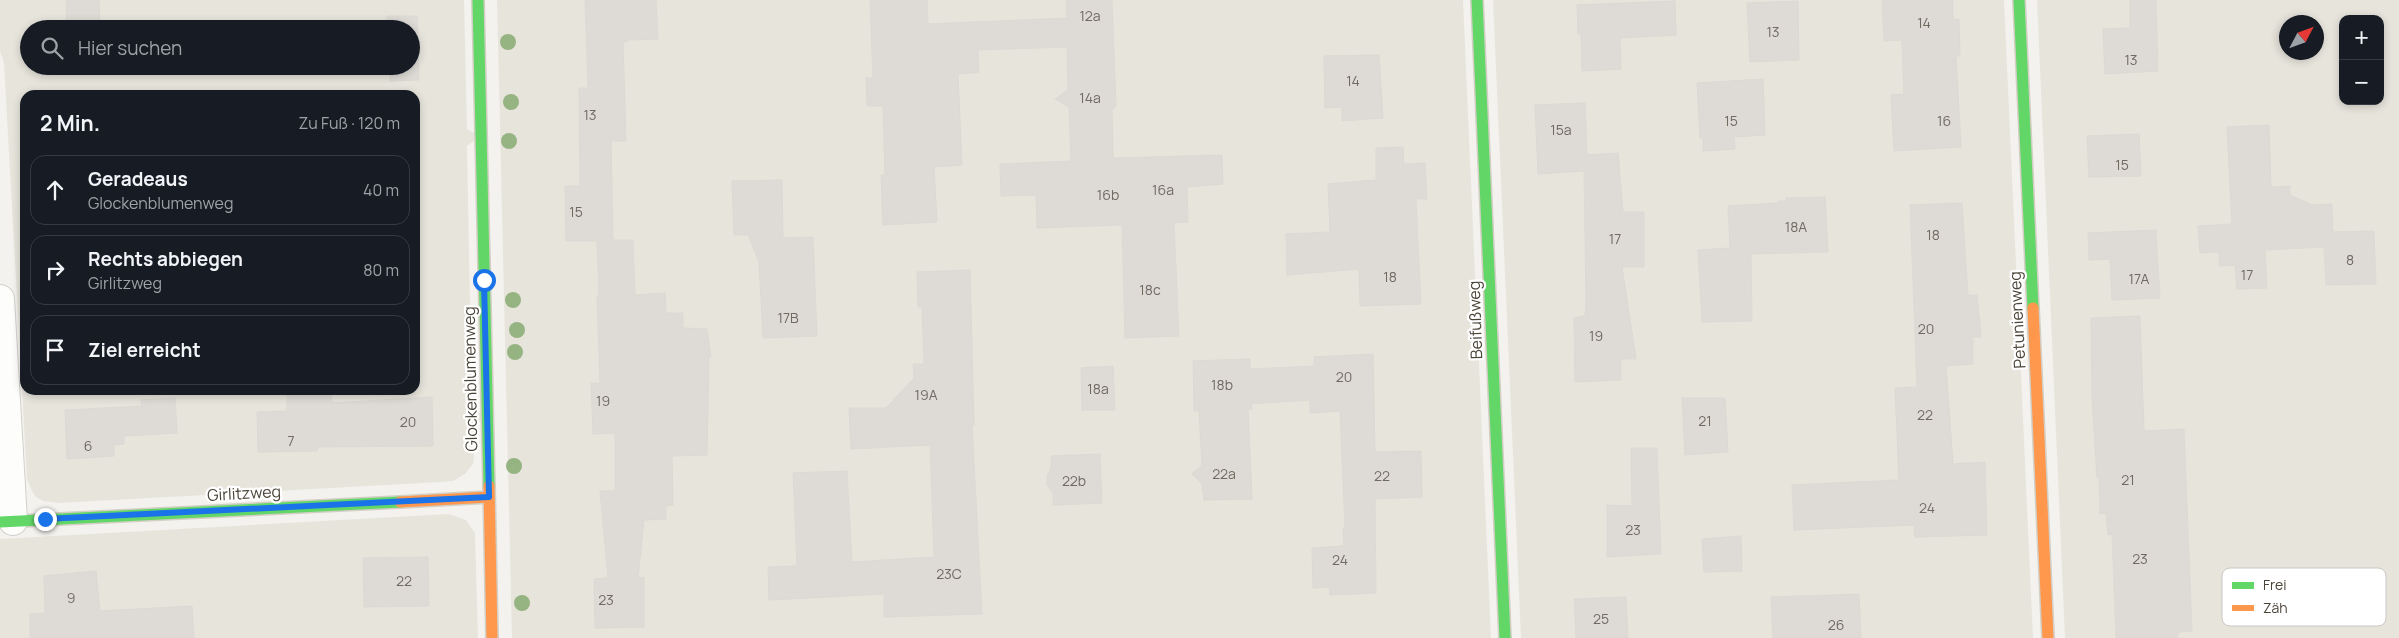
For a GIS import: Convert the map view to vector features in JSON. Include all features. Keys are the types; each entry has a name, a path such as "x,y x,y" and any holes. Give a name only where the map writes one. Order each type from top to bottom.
{"street":[{"name":"Glockenblumenweg","path":"478,0 492,638"},
{"name":"Beifußweg","path":"1477,0 1505,638"},
{"name":"Petunienweg","path":"2019,0 2048,638"},
{"path":"0,300 6,521"},
{"name":"Girlitzweg","path":"6,521 489,497"}],"shaded area":[{"path":"0,0 464,0 467,129 474,133 474,141 467,146 472,409 481,413 481,421 473,426 473,464 465,474 453,481 441,482 59,503 43,501 36,497 27,479 22,395 420,395 420,90 20,90 20,352 4,63 0,51"},
{"path":"497,0 1463,0 1491,638 512,638"},
{"path":"1493,0 2004,0 2033,638 1521,638"},
{"path":"2037,0 2399,0 2399,638 2065,638"},
{"path":"449,514 466,520 475,533 478,638 0,638 0,539"}],"building":[{"path":"66,0 99,0 100,20 67,20"},
{"path":"585,0 656,0 658,39 627,40 627,42 623,42 626,141 611,141 613,240 633,240 635,295 665,293 666,313 683,313 683,328 707,329 711,357 709,357 707,455 672,456 673,505 666,506 666,519 644,520 638,578 644,577 644,627 595,628 594,579 608,578 600,491 615,491 615,433 593,434 591,383 600,383 597,241 566,241 565,186 580,186 579,88 588,88"},
{"path":"870,0 927,0 928,24 1067,18 1066,0 1112,0 1116,106 1112,110 1113,158 1222,155 1223,184 1187,187 1188,222 1174,223 1179,336 1125,338 1122,225 1037,228 1036,195 1001,196 1000,164 1071,161 1069,107 1055,99 1068,90 1067,47 978,50 979,72 958,74 962,165 934,167 937,222 883,225 881,175 885,175 883,106 867,106 866,78 873,78"},
{"path":"1882,0 1953,0 1953,19 1959,19 1960,56 1956,56 1961,147 1894,151 1891,95 1904,94 1902,40 1884,41"},
{"path":"2130,0 2156,0 2158,71 2105,74 2103,29 2130,28"},
{"path":"1675,1 1676,35 1620,38 1621,69 1582,71 1581,34 1578,34 1577,5"},
{"path":"1798,1 1799,60 1750,62 1747,3"},
{"path":"387,16 417,16 417,20 387,20"},
{"path":"1379,55 1383,118 1342,121 1342,107 1325,108 1324,56"},
{"path":"390,75 419,75 419,80 390,81"},
{"path":"1763,79 1765,135 1734,137 1735,149 1703,151 1703,138 1700,138 1697,83"},
{"path":"1585,103 1587,155 1618,153 1623,212 1644,212 1644,267 1622,267 1636,359 1621,359 1621,380 1575,382 1574,318 1585,316 1586,304 1584,171 1538,174 1535,105"},
{"path":"2269,125 2271,187 2290,186 2290,195 2312,205 2332,204 2333,232 2374,231 2376,284 2326,285 2324,247 2265,250 2267,288 2237,289 2235,265 2219,266 2219,252 2200,253 2198,226 2232,224 2227,127"},
{"path":"2139,134 2141,176 2089,177 2087,136"},
{"path":"1403,147 1404,164 1425,163 1427,199 1416,199 1421,304 1360,306 1359,269 1287,275 1286,234 1330,232 1328,184 1376,180 1376,148"},
{"path":"782,180 783,238 813,237 817,336 763,338 759,262 748,235 734,235 732,181"},
{"path":"1825,197 1828,252 1751,254 1752,321 1702,322 1698,250 1730,248 1728,206 1778,203 1778,201 1786,201 1786,198"},
{"path":"1962,203 1968,295 1977,295 1981,337 1973,337 1973,364 1946,366 1953,464 1985,462 1987,535 1915,537 1914,525 1794,530 1792,485 1899,480 1895,388 1917,387 1910,205"},
{"path":"2156,230 2160,298 2112,300 2110,259 2089,260 2088,233"},
{"path":"970,270 974,425 972,425 982,614 884,617 884,594 769,600 768,567 797,566 793,473 847,471 852,562 934,557 930,445 851,449 849,408 886,408 914,378 913,364 924,364 922,307 918,307 917,272"},
{"path":"2140,316 2144,431 2184,429 2192,631 2178,632 2178,638 2116,638 2112,534 2108,535 2106,513 2100,514 2092,397 2091,318"},
{"path":"1373,354 1375,452 1421,451 1422,497 1375,499 1376,593 1330,595 1329,587 1313,588 1312,548 1344,546 1343,528 1345,528 1340,411 1310,413 1310,400 1251,404 1252,409 1248,409 1252,499 1204,500 1202,484 1192,474 1202,465 1199,411 1194,411 1193,361 1250,359 1250,369 1314,366 1314,357"},
{"path":"1113,366 1115,410 1082,410 1081,368"},
{"path":"287,395 331,395 332,403 432,397 433,446 318,447 317,451 258,452 257,412 287,411"},
{"path":"175,398 177,433 124,436 124,444 114,445 114,456 67,459 65,410 142,406 141,400"},
{"path":"1682,398 1725,398 1728,452 1685,455"},
{"path":"1631,448 1657,448 1661,554 1607,557 1607,505 1632,506"},
{"path":"1100,454 1102,503 1053,505 1053,493 1047,485 1047,477 1051,467 1051,456"},
{"path":"1741,536 1742,571 1704,572 1702,539"},
{"path":"428,557 429,606 364,607 363,558"},
{"path":"96,571 100,611 192,606 194,638 30,638 30,614 45,613 44,576"},
{"path":"1859,594 1861,638 1773,638 1771,597"},
{"path":"1626,597 1628,638 1576,638 1574,599"}],"traffic: fast":[{"path":"478,0 489,486"},
{"path":"1477,0 1505,638"},
{"path":"2019,0 2033,308"},
{"path":"0,522 400,502"}],"traffic: slow":[{"path":"2033,308 2048,638"},
{"path":"489,486 492,638"},
{"path":"400,502 489,497"}],"route":[{"path":"45,519 489,497 484,280"}]}
